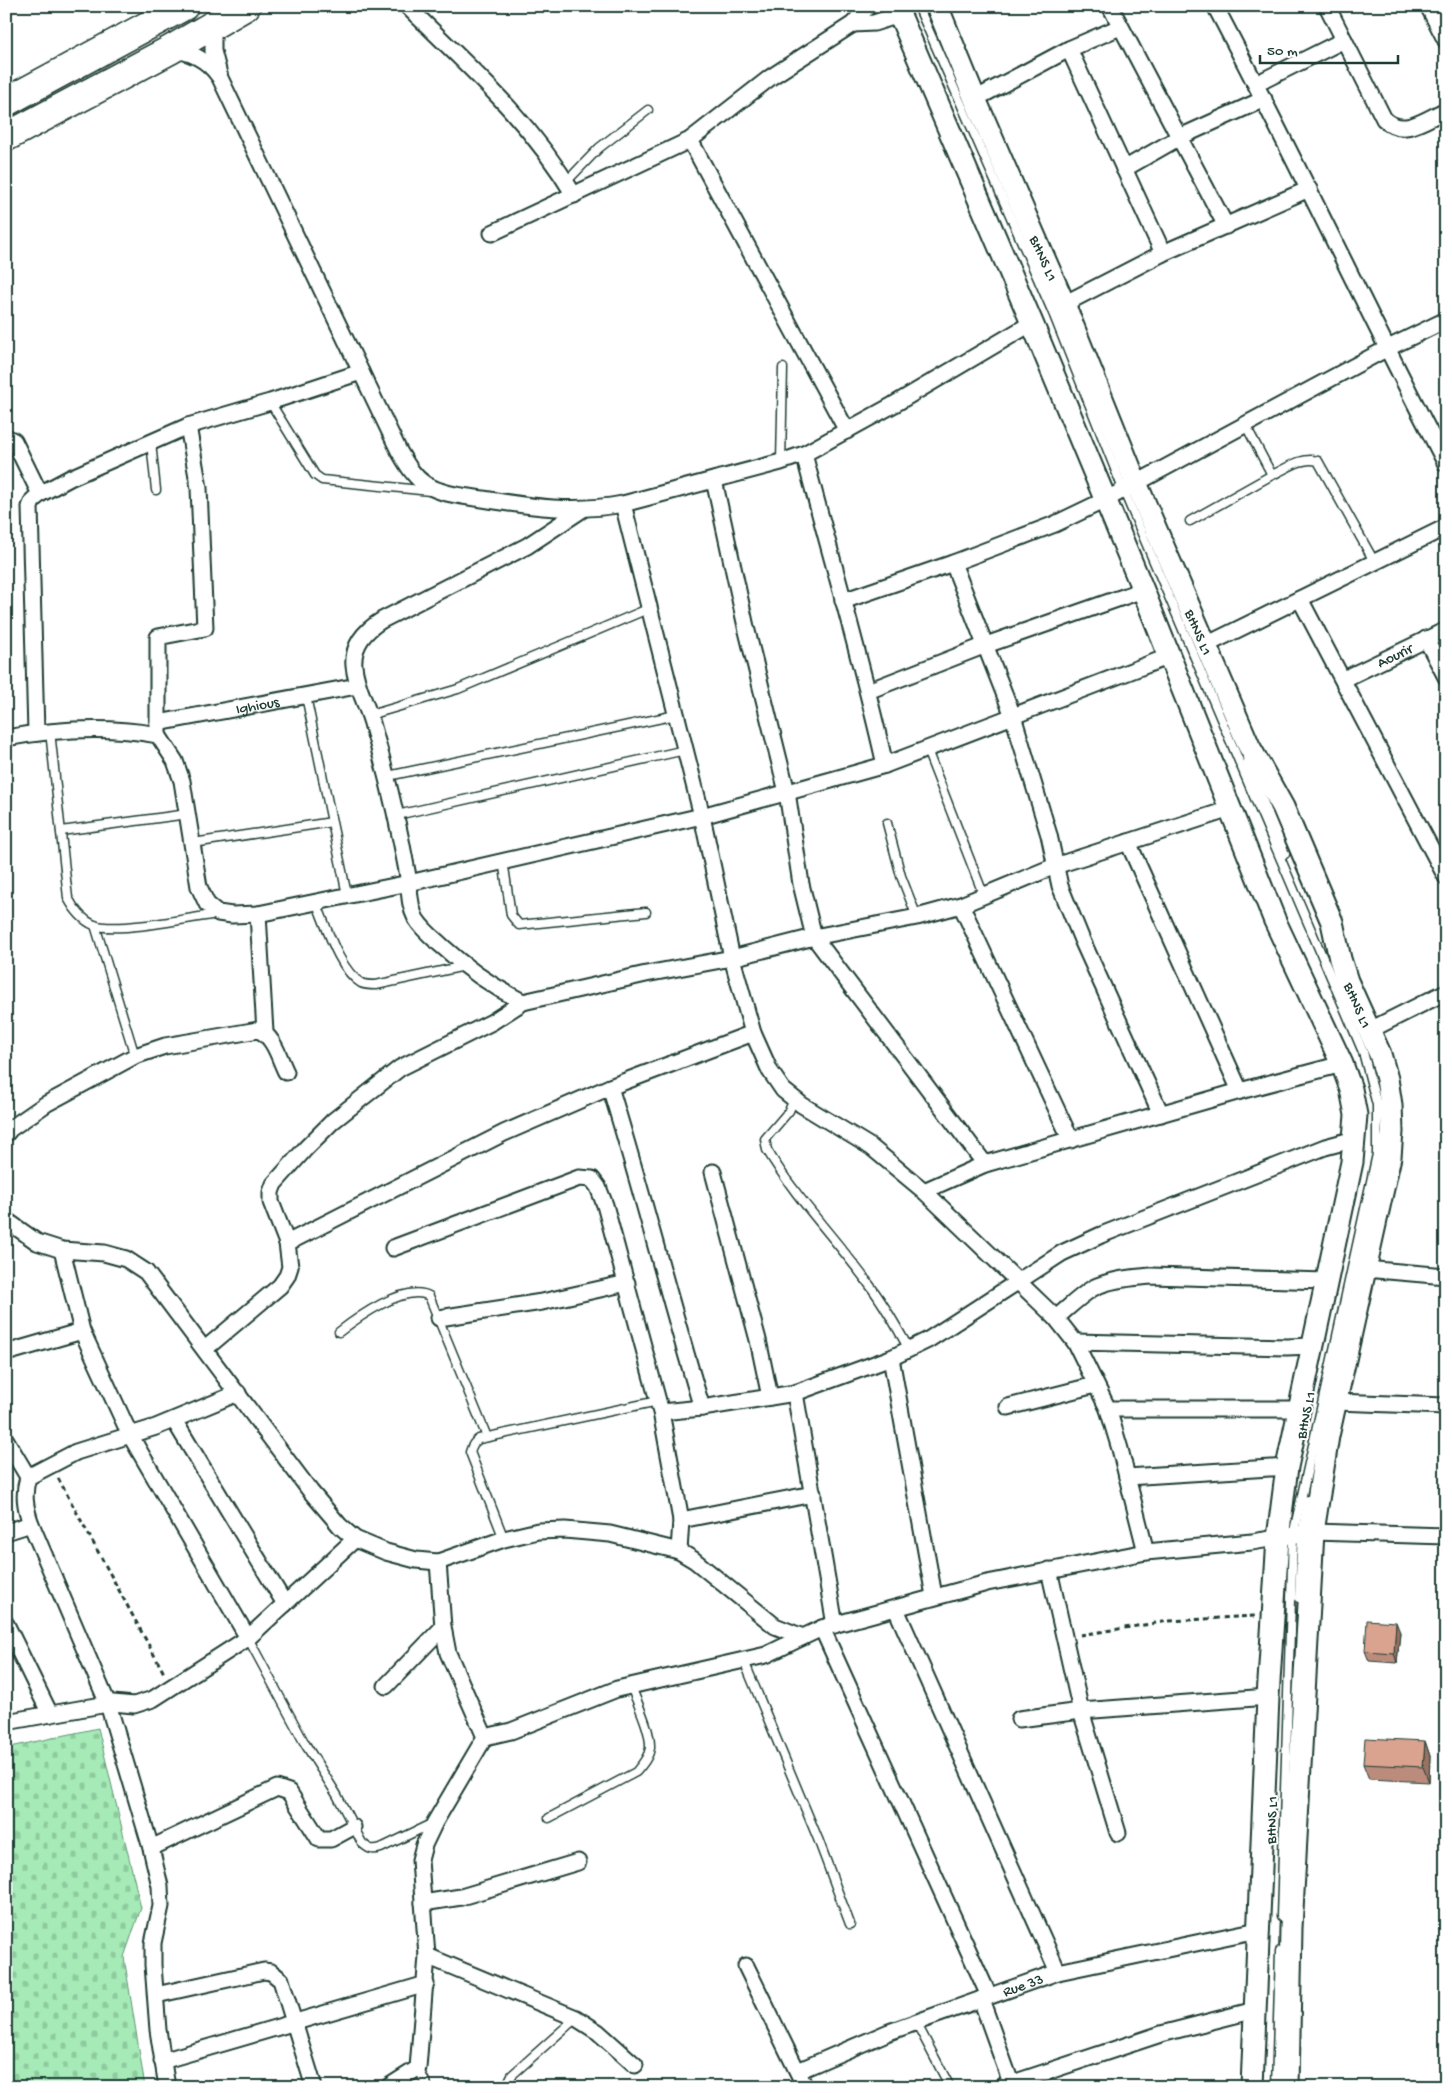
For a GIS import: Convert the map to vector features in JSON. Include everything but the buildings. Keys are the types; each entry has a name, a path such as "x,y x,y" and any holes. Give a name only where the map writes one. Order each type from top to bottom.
{"highway":[{"path":"6,102 184,6"},
{"path":"6,138 170,50 246,6"}],"street":[{"path":"407,6 517,114 538,140 570,189"},
{"path":"492,234 570,189 690,140 779,71 853,24 868,6"},
{"path":"1110,6 1226,226"},
{"path":"1215,6 1264,99 1386,349 1446,464"},
{"path":"1327,6 1384,119 1396,127 1409,127 1446,110"},
{"path":"1428,6 1440,17 1446,41"},
{"path":"853,24 874,23 922,8"},
{"path":"922,8 975,99 1064,304 1124,489 1143,590 1275,921 1342,1064 1351,1089 1356,1115 1352,1162 1286,1467 1297,1535 1288,2087"},
{"path":"922,8 1032,323 1124,489 1206,645 1249,746 1283,806 1332,922 1340,960 1347,981 1380,1054 1391,1105 1392,1132 1390,1157 1322,1470 1297,1535 1273,1615 1252,2087"},
{"path":"213,24 213,50 220,78"},
{"path":"975,99 1069,49 1120,27"},
{"path":"1256,84 1344,40"},
{"path":"1069,49 1164,254"},
{"path":"170,50 190,53 199,58 214,70 220,78 399,451 411,471 424,483 441,492 543,508 583,509 623,504 781,462 804,454 847,431 1032,323"},
{"path":"1124,169 1180,138 1264,99"},
{"path":"690,140 847,431"},
{"path":"1064,304 1164,254 1309,189"},
{"path":"842,601 953,564 1055,524 1386,349 1446,320"},
{"path":"43,732 30,507 33,500 40,494 70,478 188,426 270,402 361,372"},
{"path":"188,426 199,488 205,628 158,637 158,729 175,761 188,814 199,887 207,904 218,914 258,914 347,896 702,816 885,765 1170,656"},
{"path":"6,436 14,441 40,494"},
{"path":"804,454 842,601 868,691 885,765"},
{"path":"714,480 746,626 787,792 801,884 814,937 985,1164"},
{"path":"623,504 702,816 732,958 753,1033 770,1071 783,1090 794,1099 870,1148 924,1191 1020,1282 1056,1318 1075,1342 1108,1409 1128,1477 1146,1552"},
{"path":"523,1002 465,966 425,931 416,919 411,904 397,815 388,776 370,716 358,686 354,664 359,642 367,630 382,620 527,546 583,509"},
{"path":"1206,645 1446,527"},
{"path":"953,564 1013,716 1048,835 1060,886 1082,940 1161,1114"},
{"path":"868,691 986,645 1143,590"},
{"path":"1300,599 1344,679 1445,874"},
{"name":"Aourir","path":"1344,679 1446,630"},
{"path":"1426,639 1446,677"},
{"name":"Ighious","path":"6,738 43,732 158,729 358,686"},
{"path":"205,1348 280,1286 287,1276 290,1267 287,1243 271,1202 271,1192 274,1184 306,1148 333,1120 400,1068 492,1022 523,1002 646,974 732,958 814,937 917,917 962,905 1055,866 1230,808"},
{"path":"1128,842 1240,1091"},
{"path":"962,905 1071,1140"},
{"path":"258,914 265,1032"},
{"path":"1370,1030 1446,992"},
{"path":"6,1134 10,1129 46,1104 134,1056 165,1046 258,1030 265,1032 271,1039 286,1072"},
{"path":"287,1243 504,1133 610,1087 753,1033"},
{"path":"924,1191 985,1164 1240,1091 1342,1064"},
{"path":"610,1087 634,1165 702,1408"},
{"path":"659,1407 702,1408 795,1393 891,1358 928,1340 1062,1253 1101,1235 1316,1151 1355,1139"},
{"path":"713,1172 756,1331 770,1397"},
{"path":"393,1248 579,1178 586,1177 592,1179 598,1187 605,1204 659,1407 681,1520 679,1551"},
{"path":"6,1220 37,1242 62,1250 104,1253 126,1259 146,1272 205,1348 311,1492 340,1526 355,1539 386,1552 416,1560 438,1562 504,1539 538,1531 566,1530 610,1534 679,1551 694,1560 776,1626 803,1637"},
{"path":"62,1250 82,1332 130,1435 248,1638"},
{"path":"1365,1269 1446,1276"},
{"path":"1056,1318 1093,1288 1108,1282 1127,1278 1151,1276 1326,1281"},
{"path":"439,1318 542,1302 627,1283"},
{"path":"6,1353 82,1332"},
{"path":"1075,1342 1312,1346"},
{"path":"891,1358 934,1596"},
{"path":"1008,1407 1095,1384"},
{"path":"167,2087 162,2061 153,1943 161,1906 160,1886 151,1848 108,1704 31,1524 25,1506 24,1490 28,1477 76,1452 174,1420 238,1393"},
{"path":"795,1393 813,1494 828,1627 985,1997 1006,2085 1031,2082 1161,2034 1255,2010"},
{"path":"1336,1402 1446,1406"},
{"path":"1108,1409 1299,1409"},
{"path":"174,1420 285,1604"},
{"path":"6,1440 28,1477"},
{"path":"1128,1477 1286,1467"},
{"path":"681,1520 813,1494"},
{"path":"6,1532 31,1524"},
{"path":"388,2087 418,2068 427,1956 420,1860 424,1845 435,1822 485,1737 511,1731 631,1686 766,1655 828,1627 896,1609 934,1596 1050,1570 1146,1552 1297,1535 1446,1536"},
{"path":"6,1722 108,1704 134,1705 153,1699 248,1638 355,1539"},
{"path":"438,1562 443,1627 448,1653 485,1737"},
{"path":"1050,1570 1081,1711 1118,1833"},
{"path":"896,1609 1058,1972"},
{"path":"6,1624 50,1714"},
{"path":"386,1686 443,1627"},
{"path":"1019,1720 1081,1711 1268,1697"},
{"path":"151,1848 277,1788 289,1792 319,1839 331,1839 354,1826"},
{"path":"423,1903 461,1897 578,1862"},
{"name":"Rue 33","path":"798,2071 916,2022 1058,1972 1258,1930"},
{"path":"427,1956 576,2018 598,2032 635,2064"},
{"path":"746,1966 805,2087"},
{"path":"156,1995 264,1971 271,1972 281,1980 314,2087"},
{"path":"162,2061 426,1984"}],"lane":[{"name":"BHNS L1","path":"922,8 1054,313 1124,489 1363,1052 1377,1105 1377,1154 1297,1535 1281,1928"},
{"path":"570,189 599,148 648,110"},
{"path":"781,462 783,368"},
{"path":"270,402 315,475 322,480 441,492"},
{"path":"1245,424 1272,475"},
{"path":"151,442 156,490"},
{"path":"1190,521 1272,475 1303,460 1311,459 1318,461 1374,563"},
{"path":"370,716 458,689 650,608"},
{"path":"306,696 347,896"},
{"path":"388,776 676,715"},
{"path":"43,732 61,831 68,898 75,910 95,925 106,927 139,925 218,914"},
{"path":"397,815 685,750"},
{"path":"927,750 984,896"},
{"path":"61,831 188,814"},
{"path":"193,843 332,822"},
{"path":"887,823 901,876 917,917"},
{"path":"503,860 512,915 519,925 646,912"},
{"path":"316,902 341,959 352,976 363,984 376,986 465,966"},
{"path":"95,925 134,1056"},
{"path":"794,1099 789,1111 765,1140 767,1150 804,1205 834,1239 872,1288 909,1349"},
{"path":"338,1332 361,1314 377,1305 423,1292 428,1296 439,1318 487,1437"},
{"path":"504,1539 470,1452 472,1445 476,1441 487,1437 659,1407"},
{"name":"BHNS L1","path":"1277,2087 1297,1535"},
{"path":"248,1638 304,1742 337,1795 362,1843 368,1849 374,1850 435,1822"},
{"path":"744,1661 776,1736 850,1924"},
{"path":"549,1818 636,1772 645,1762 650,1750 649,1736 631,1686"},
{"name":"BHNS L1","path":"1277,2087 1280,1938"},
{"path":"506,2087 512,2075 576,2018"},
{"path":"916,2022 950,2087"},
{"path":"418,2068 428,2087"}],"path":[{"path":"51,1464 172,1687"},
{"path":"1064,1638 1169,1621 1273,1615"}],"green space":[{"path":"98,1728 141,1908 124,1957 145,2087 6,2087 6,1748"}]}
